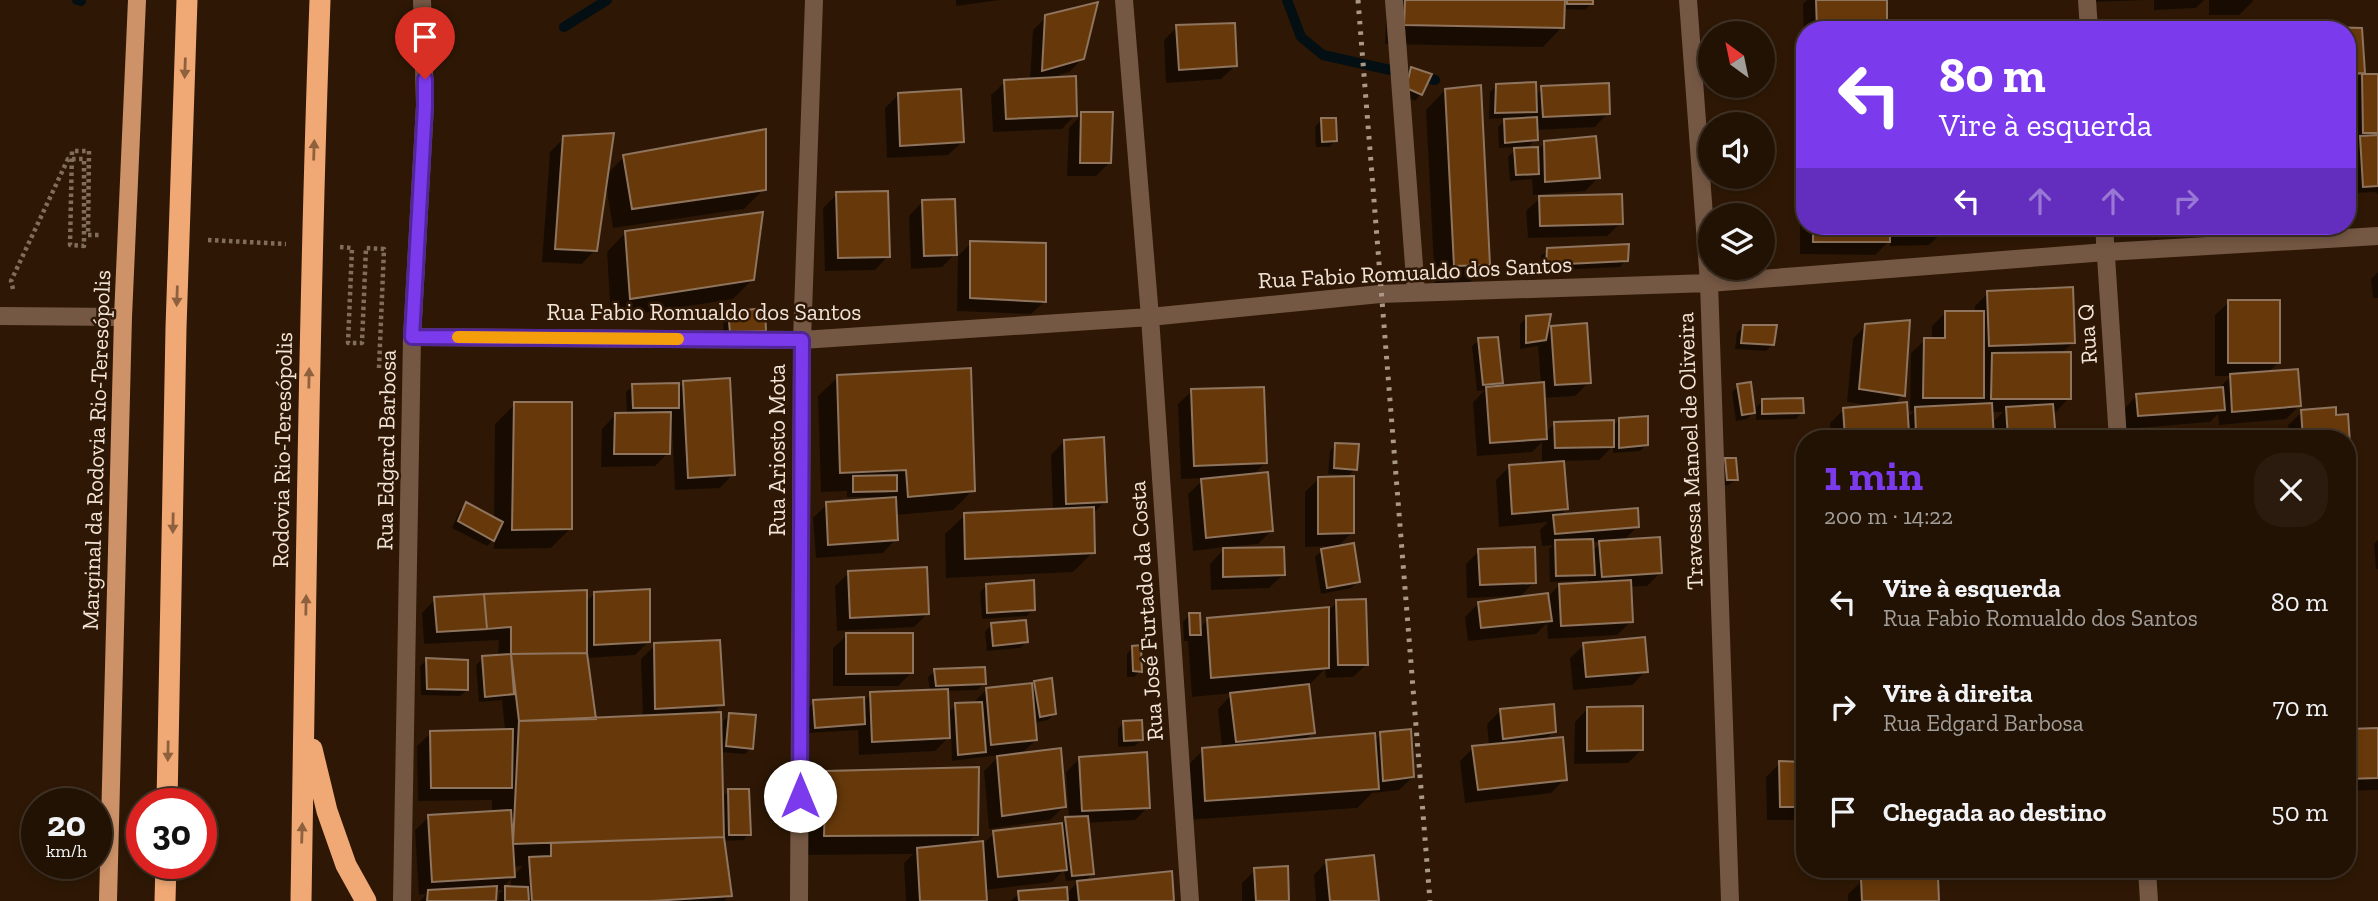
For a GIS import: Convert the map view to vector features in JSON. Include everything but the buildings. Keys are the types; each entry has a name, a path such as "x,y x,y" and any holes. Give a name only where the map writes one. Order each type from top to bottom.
{"highway":[{"path":"167,788 176,328 187,0"},
{"name":"Rodovia Rio-Teresópolis","path":"301,901 311,241 320,0"},
{"path":"305,722 327,811 346,865 366,901"},
{"path":"165,901 166,879"}],"main road":[{"name":"Marginal da Rodovia Rio-Teresópolis","path":"108,901 123,317 137,0"}],"street":[{"name":"Rua Edgard Barbosa","path":"402,901 412,337 425,106 422,0"},
{"name":"Rua Ariosto Mota","path":"799,901 802,340 814,0"},
{"path":"1124,0 1150,317"},
{"path":"1394,0 1416,292"},
{"name":"Travessa Manoel de Oliveira","path":"1688,0 1709,283 1730,901"},
{"path":"2087,0 2088,21"},
{"name":"Rua Q","path":"2105,235 2117,430"},
{"name":"Rua Fabio Romualdo dos Santos","path":"412,337 802,340 1150,317 1416,292 1709,283 2106,252 2378,236"},
{"path":"0,316 123,317"},
{"name":"Rua José Furtado da Costa","path":"1150,317 1190,901"},
{"path":"2148,878 2149,901"}],"path":[{"path":"21,317 11,281 68,159 84,159 83,246 71,245 72,151 89,151 88,234 102,235"},
{"path":"199,240 296,245"},
{"path":"338,247 352,247 348,343 362,343 366,248 384,249 379,368"}],"waterway":[{"path":"77,0 81,1"},
{"path":"564,27 607,0"},
{"path":"1287,0 1301,37 1323,55 1435,80"}],"railway":[{"path":"1358,0 1430,901"}],"slow traffic":[{"path":"458,337 678,339"}],"route":[{"path":"425,79 412,337 802,340 800,796"}]}
